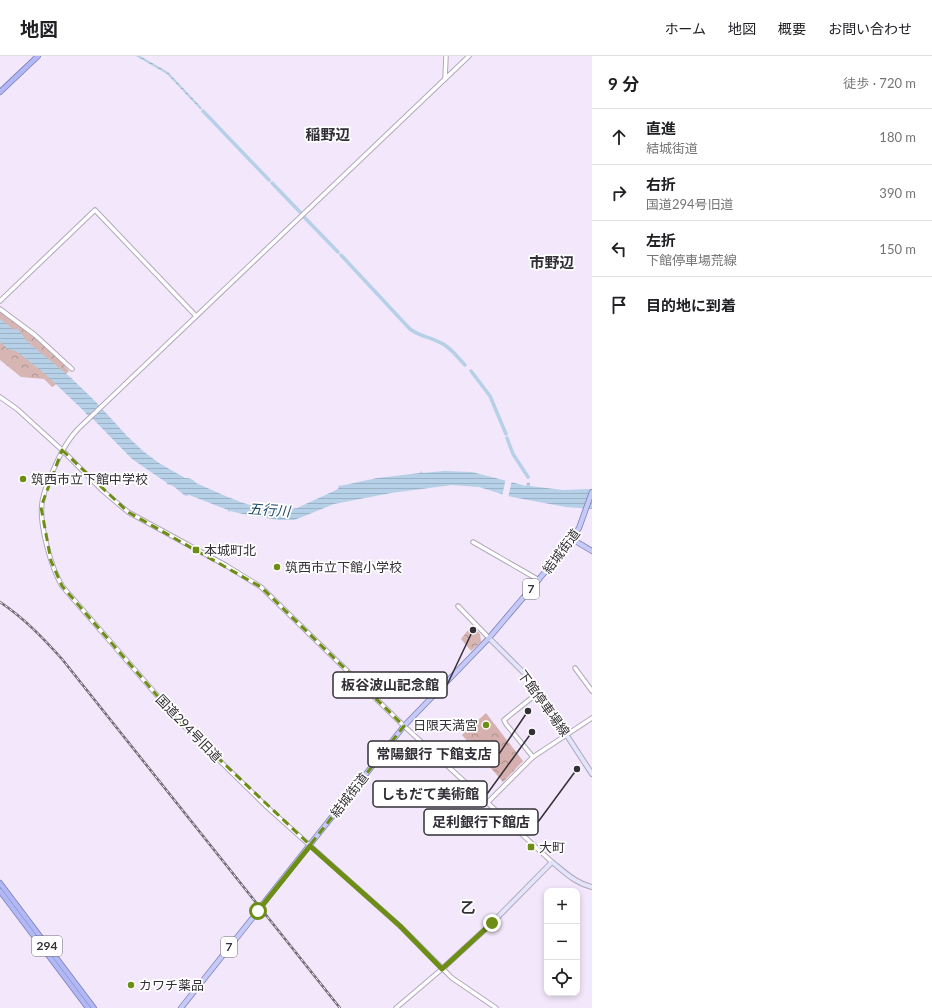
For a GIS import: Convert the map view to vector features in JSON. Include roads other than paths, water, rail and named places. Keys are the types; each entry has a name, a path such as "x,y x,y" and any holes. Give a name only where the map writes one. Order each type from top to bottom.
{"highway":[{"path":"0,92 38,56"},
{"name":"294","path":"0,883 94,1008"},
{"name":"294","path":"0,891 88,1008"}],"main road":[{"name":"結城街道","path":"181,1008 404,726 489,638 572,539 579,528 592,492"},
{"path":"572,539 592,551"},
{"name":"下館停車場線","path":"489,638 524,673 539,692 592,774"},
{"path":"442,969 492,923 552,862 575,882 592,887"}],"street":[{"path":"445,79 446,56"},
{"name":"国道294号旧道","path":"469,56 85,422 62,450 43,496 41,507 44,535 56,576 62,586 182,723 268,808 400,926 442,969 461,985 496,1008"},
{"path":"0,301 95,210 196,316"},
{"path":"0,308 35,335 72,369"},
{"path":"0,397 17,409 62,450 103,491 128,512 227,566 261,587 404,726 552,862"},
{"path":"473,542 539,580"},
{"path":"458,606 489,638"},
{"path":"575,668 592,691"},
{"path":"533,757 504,720 539,692"},
{"path":"487,803 533,757 592,718"},
{"path":"396,1008 442,969"}],"water":[{"path":"136,56 140,56 168,72 202,108 200,109 167,74"},
{"name":"五行川","path":"0,319 14,330 17,329 28,342 30,341 30,344 69,376 143,451 159,463 185,478 191,479 196,483 220,494 245,503 271,509 284,510 297,508 338,489 339,485 377,478 420,473 421,471 423,473 444,471 472,472 526,486 527,483 530,483 530,486 563,490 592,489 592,509 566,507 512,497 479,487 452,485 391,493 334,504 294,520 279,520 230,511 228,512 228,510 189,495 186,496 175,487 167,484 132,459 93,419 44,373 16,351 7,349 0,342"}],"waterway":[{"path":"203,111 269,180"},
{"path":"272,183 300,212"},
{"path":"304,217 338,252"},
{"path":"341,255 409,328"},
{"path":"410,329 447,346 465,365"},
{"path":"471,371 490,396 506,434"},
{"path":"507,438 513,454 528,477"}],"railway":[{"path":"0,602 33,629 62,659 340,1008"}],"place":[{"name":"筑西市立下館中学校","path":"23,479"},
{"name":"本城町北","path":"196,550"},
{"name":"筑西市立下館小学校","path":"277,567"},
{"name":"板谷波山記念館","path":"473,630"},
{"name":"常陽銀行 下館支店","path":"528,711"},
{"name":"日限天満宮","path":"486,725"},
{"name":"しもだて美術館","path":"532,732"},
{"name":"足利銀行下館店","path":"577,769"},
{"name":"大町","path":"531,847"},
{"name":"カワチ薬品","path":"131,985"}],"district":[{"name":"稲野辺","path":"328,135"},
{"name":"市野辺","path":"552,263"},
{"name":"乙","path":"468,908"}]}
